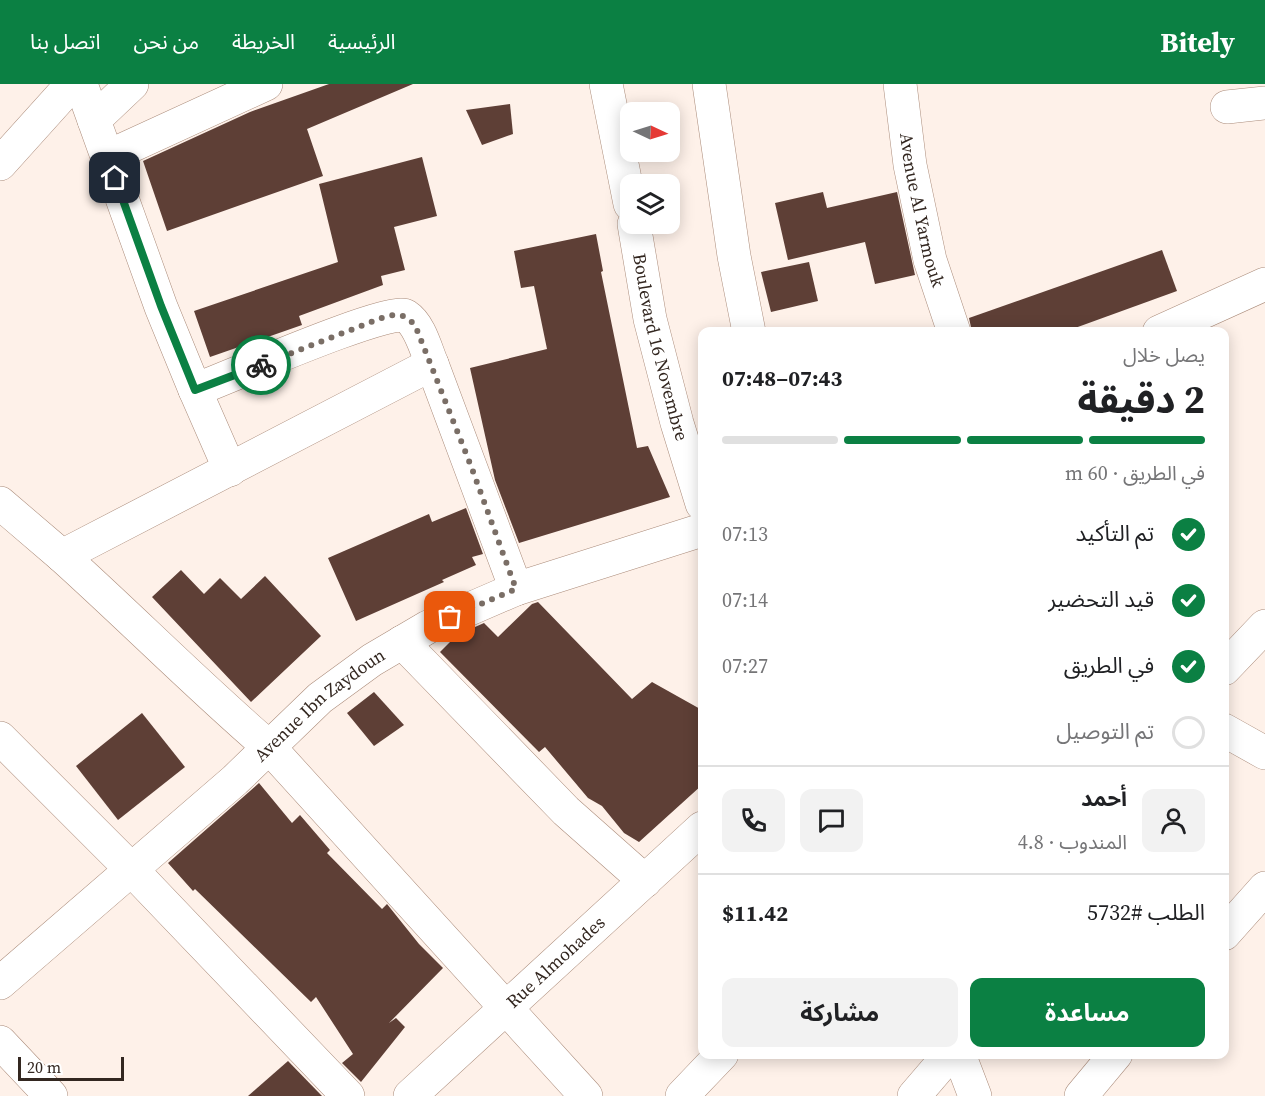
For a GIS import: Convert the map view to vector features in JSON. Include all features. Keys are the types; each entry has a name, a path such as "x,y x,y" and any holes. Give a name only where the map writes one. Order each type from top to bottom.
{"street":[{"path":"0,164 72,84"},
{"path":"81,84 161,306 230,470"},
{"path":"94,120 132,84"},
{"path":"107,157 266,84"},
{"path":"606,84 624,174"},
{"path":"709,84 732,244 749,327"},
{"name":"Avenue Al Yarmouk","path":"900,84 910,165 930,260 952,327"},
{"path":"1227,107 1265,103"},
{"name":"Boulevard 16 Novembre","path":"636,234 650,320 677,423 698,491"},
{"path":"1170,327 1265,284"},
{"path":"195,390 357,325 396,314 405,315 415,325 432,364 516,589"},
{"path":"62,556 432,364"},
{"path":"6,520 62,556 156,641 218,703 269,747 586,1096"},
{"name":"Avenue Ibn Zaydoun","path":"0,983 130,868 235,780 320,698 402,642 428,627 516,589 698,531"},
{"path":"1229,664 1265,626"},
{"path":"402,642 566,811 645,881"},
{"path":"1229,733 1265,753"},
{"path":"0,738 130,868 348,1096"},
{"name":"Rue Almohades","path":"410,1096 698,832"},
{"path":"1229,928 1265,888"},
{"path":"0,1042 51,1096"},
{"path":"682,1096 717,1059"},
{"path":"914,1096 946,1059"},
{"path":"961,1059 975,1096"},
{"path":"1081,1096 1112,1059"}],"building":[{"path":"329,84 413,84 307,129 323,176 167,231 143,161 250,112"},
{"path":"510,104 513,134 482,145 466,110"},
{"path":"422,157 437,216 394,227 405,270 381,276 383,285 299,316 302,325 210,357 194,311 338,262 319,184"},
{"path":"823,192 827,208 897,192 915,275 875,284 865,242 788,260 775,203"},
{"path":"596,234 603,271 601,272 637,448 648,446 670,497 519,543 495,480 470,368 547,349 534,286 521,288 514,251"},
{"path":"1162,250 1177,291 1078,327 971,327 969,318"},
{"path":"809,262 818,301 771,312 761,272"},
{"path":"466,508 483,554 472,557 476,565 442,580 444,582 356,621 328,558 429,514 432,522"},
{"path":"181,570 204,594 220,578 241,599 265,576 321,636 251,702 152,597"},
{"path":"538,602 632,699 652,682 698,708 698,789 639,842 624,833 602,806 588,798 545,747 539,752 440,652 457,635 484,623 498,637 532,604"},
{"path":"374,692 404,725 374,746 347,713"},
{"path":"142,713 185,767 118,820 76,766"},
{"path":"259,783 292,823 300,815 330,850 327,853 382,909 387,904 419,944 443,968 389,1023 396,1018 405,1027 361,1082 342,1063 353,1054 316,997 311,1002 195,889 193,891 168,863"},
{"path":"288,1061 322,1096 248,1096"}],"way so far":[{"path":"261,365 357,325 384,317 396,314 405,315 415,325 432,364 516,589 450,617"}],"route":[{"path":"115,178 161,306 195,390 261,365"}]}
